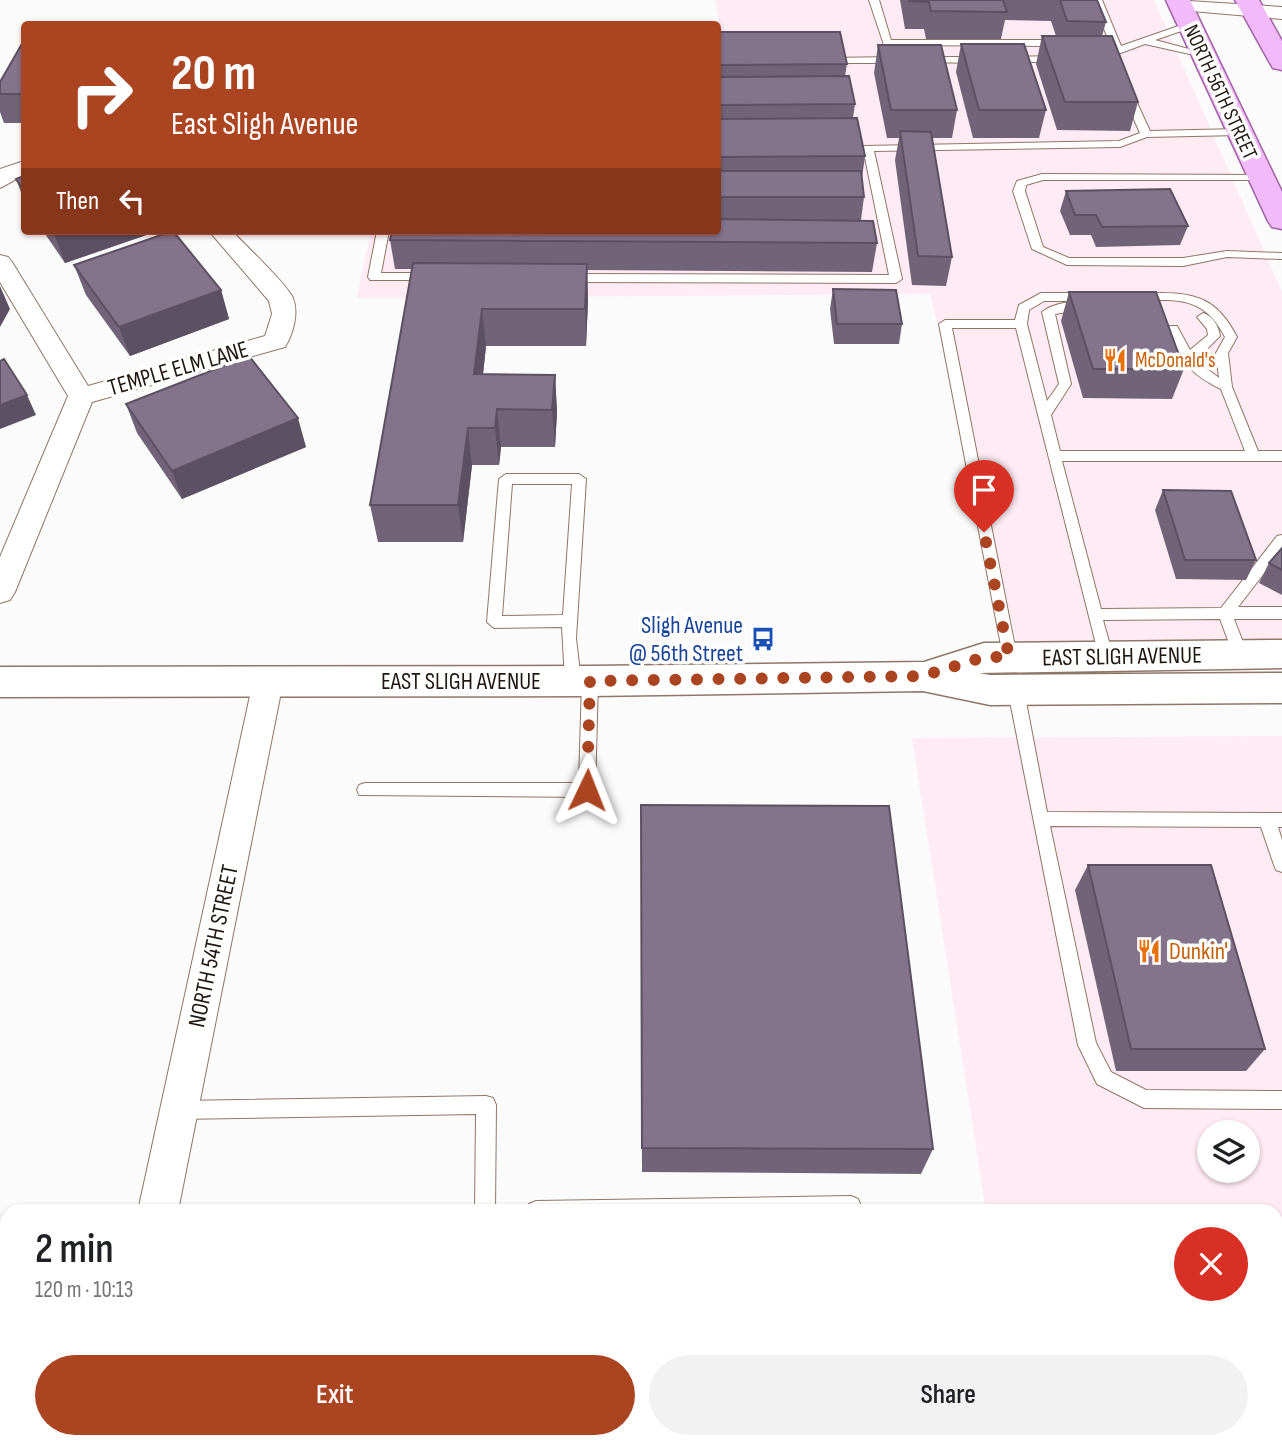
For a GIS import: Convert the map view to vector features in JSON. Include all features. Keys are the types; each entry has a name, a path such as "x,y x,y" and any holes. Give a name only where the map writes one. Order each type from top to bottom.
{"main road":[{"path":"1250,6 1282,63"},
{"name":"NORTH 56TH STREET","path":"1183,10 1282,221"}],"street":[{"path":"1183,10 1250,6 1282,13"},
{"path":"0,181 6,174 21,169"},
{"name":"TEMPLE ELM LANE","path":"81,396 276,341 284,314 281,299 224,235"},
{"path":"0,262 81,396 52,473 0,592"},
{"name":"EAST SLIGH AVENUE","path":"0,682 582,681 923,676 990,690 1013,674 1105,656 1282,654"},
{"name":"EAST SLIGH AVENUE","path":"1013,674 1282,688"},
{"name":"NORTH 54TH STREET","path":"159,1204 268,682"}],"lane":[{"path":"874,0 887,43 1044,43 1080,55"},
{"path":"1097,0 1115,55"},
{"path":"813,61 1115,55 1144,41 1183,10"},
{"path":"1144,41 1203,54"},
{"path":"1123,84 1146,134"},
{"path":"553,278 895,279 868,148 1120,144 1146,134 1240,132"},
{"path":"1261,177 1042,177 1021,183 1019,191 1038,249 1066,261 1183,262 1227,254 1282,256"},
{"path":"382,235 374,277 443,277"},
{"path":"1044,415 1065,384 1048,312 1063,307 1185,296 1205,303 1224,319 1231,337 1222,354 1226,387 1253,456"},
{"path":"1105,656 1021,324 1023,308 1041,297 1167,305 1199,314 1213,328 1214,336 1196,351 1189,361"},
{"path":"1021,324 945,324 1040,819 1087,1045 1104,1078 1144,1099 1282,1100"},
{"path":"1173,329 1189,361 1203,377 1226,387"},
{"path":"1055,456 1282,456"},
{"path":"365,790 587,790 582,681 569,621 579,480 506,479 494,622 569,621"},
{"path":"1225,613 1282,540"},
{"path":"1225,613 1240,655"},
{"path":"1094,615 1282,613"},
{"path":"1040,819 1274,820 1282,865"},
{"path":"179,1110 486,1105 485,1204"}],"shaded area":[{"path":"715,0 1154,0 1282,292 1282,639 1017,643 930,294 357,298 370,235 721,235 726,65 721,21 719,21"},
{"path":"1282,736 1282,1204 985,1204 912,738"}],"building":[{"path":"909,0 1003,0 1007,12 931,11 929,2"},
{"path":"1060,0 1097,0 1106,22 1067,21"},
{"path":"721,32 840,32 847,64 721,65"},
{"path":"1042,36 1112,36 1138,102 1065,102"},
{"path":"961,44 1024,44 1046,110 979,110"},
{"path":"21,45 21,94 0,94 0,82"},
{"path":"878,45 941,45 957,110 891,110"},
{"path":"849,76 855,104 721,105 721,77"},
{"path":"857,118 865,156 721,157 721,119"},
{"path":"900,131 931,132 952,257 918,256"},
{"path":"721,171 861,171 864,197 721,197"},
{"path":"1170,189 1188,226 1102,227 1096,215 1075,215 1066,191"},
{"path":"721,219 873,221 877,243 390,240 391,235 721,235"},
{"path":"161,235 176,235 221,290 119,327 74,265"},
{"path":"413,263 587,264 585,309 482,309 474,374 555,375 552,410 497,409 495,428 468,428 458,505 370,505"},
{"path":"833,289 896,290 902,324 837,324"},
{"path":"1069,292 1156,292 1184,369 1093,369"},
{"path":"249,356 298,418 172,471 126,404"},
{"path":"4,359 27,395 0,405 0,361"},
{"path":"1163,490 1231,491 1256,560 1185,560"},
{"path":"1282,548 1282,570 1269,563"},
{"path":"641,805 889,806 933,1149 642,1148"},
{"path":"1088,865 1211,865 1265,1049 1131,1049"}],"place":[{"name":"McDonald's","path":"1115,360"},
{"name":"Sligh Avenue @ 56th Street","path":"763,639"},
{"name":"Dunkin'","path":"1149,951"}],"route":[{"path":"587,790 590,681 923,676 984,657 1009,657 984,532"}]}
